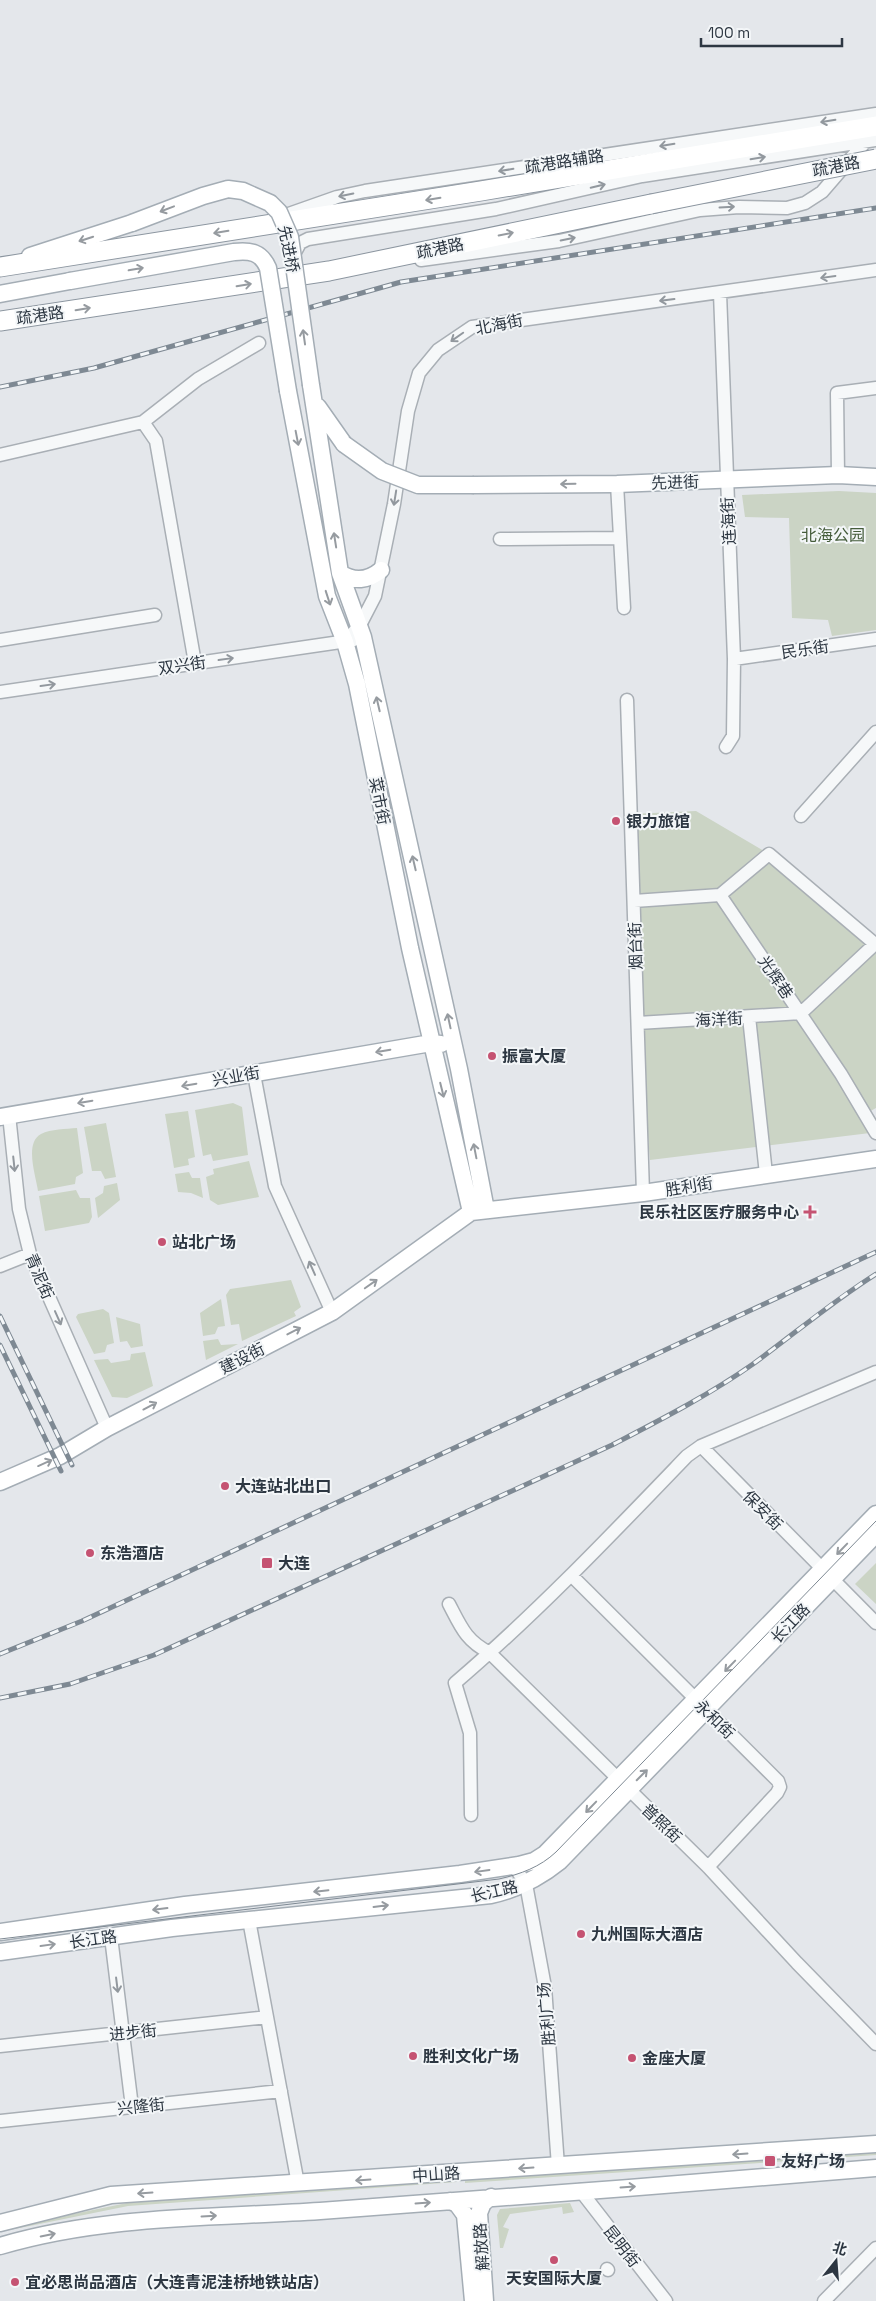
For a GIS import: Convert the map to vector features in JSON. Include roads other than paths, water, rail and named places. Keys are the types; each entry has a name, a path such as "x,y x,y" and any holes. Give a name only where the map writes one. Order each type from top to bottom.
{"highway":[{"name":"疏港路","path":"0,266 481,191 873,136"},
{"name":"疏港路","path":"0,321 329,271 876,158"}],"main road":[{"name":"先进桥","path":"0,266 132,223 216,192 243,190 270,203 279,212 290,236 312,390"},
{"name":"先进桥","path":"0,294 234,252 253,252 260,255 268,268 288,390"},
{"name":"菜市街","path":"288,390 327,596 345,642 357,684 430,1043 480,1207"},
{"name":"先进街","path":"312,390 322,415 344,444 382,471 418,485 617,484 838,475 876,477"},
{"path":"312,390 340,573 361,631 459,1069 480,1207"},
{"path":"340,573 348,578 365,579 373,577 381,570"},
{"path":"430,1043 444,1044 459,1069"},
{"name":"兴业街","path":"4,1116 430,1043"},
{"name":"胜利街","path":"480,1207 643,1189 876,1151"},
{"name":"胜利街","path":"766,1170 876,1159"},
{"name":"建设街","path":"0,1482 60,1456 106,1428 332,1312 480,1207"},
{"name":"长江路","path":"0,1932 185,1905 400,1882 514,1866 534,1861 545,1854 623,1785 701,1706 827,1574 876,1514"},
{"name":"长江路","path":"827,1574 876,1534"},
{"name":"长江路","path":"0,1952 249,1920 491,1895 508,1891 526,1884 560,1861 623,1785"},
{"name":"中山路","path":"1,2222 111,2195 876,2144"},
{"name":"中山路","path":"0,2246 115,2222 450,2201 875,2168"},
{"name":"解放路","path":"485,2301 479,2213 483,2203 491,2197"},
{"name":"解放路","path":"450,2201 457,2204 465,2215 473,2301"}],"street":[{"name":"疏港路辅路","path":"257,226 312,205 365,191 876,114"},
{"name":"疏港路辅路","path":"292,258 300,243 308,239 496,209 642,176 873,136"},
{"path":"329,271 516,248 700,210 739,207 787,208 805,203 822,192 873,136"},
{"name":"北海街","path":"345,642 361,631 374,596 394,504 408,411 419,373 438,350 472,327 876,270"},
{"name":"连海街","path":"720,293 734,659 733,736 726,747"},
{"path":"0,455 143,422 198,379 259,343"},
{"path":"838,475 837,394 876,388"},
{"path":"143,422 156,441 195,664"},
{"path":"617,484 624,608"},
{"path":"500,539 620,538"},
{"path":"0,640 154,615"},
{"name":"民乐街","path":"734,659 876,638"},
{"name":"双兴街","path":"0,692 345,642"},
{"name":"烟台街","path":"627,695 643,1189"},
{"path":"801,816 876,732"},
{"path":"634,900 720,895 769,854 875,944 801,1013"},
{"name":"光辉巷","path":"720,895 801,1013 876,1133"},
{"name":"海洋街","path":"638,1023 801,1013"},
{"path":"749,1017 766,1170"},
{"path":"254,1074 275,1186 332,1312"},
{"name":"青泥街","path":"4,1116 19,1209 30,1254 106,1428"},
{"path":"0,1266 30,1254"},
{"path":"471,1815 470,1733 455,1684 571,1575 686,1456 701,1446 876,1372"},
{"name":"保安街","path":"701,1446 876,1623"},
{"name":"永和街","path":"571,1575 701,1706 774,1776 780,1787 777,1793 708,1867"},
{"name":"普照街","path":"449,1604 465,1635 475,1646 490,1653 708,1867 797,1963 876,2044"},
{"name":"胜利广场","path":"514,1866 526,1884 545,1987 558,2166"},
{"path":"249,1920 298,2184"},
{"path":"111,1937 132,2107"},
{"name":"进步街","path":"0,2046 267,2017"},
{"name":"兴隆街","path":"0,2121 281,2091"},
{"name":"昆明街","path":"580,2190 666,2301"},
{"path":"824,2301 876,2248"}],"tram line":[{"path":"0,1939 499,1879 530,1869 556,1852 876,1521"}],"railway":[{"path":"0,387 94,368 401,282 876,208"},
{"path":"0,1654 82,1621 876,1252"},
{"path":"0,1698 70,1684 154,1655 612,1445 684,1407 753,1364 844,1295 876,1274"},
{"path":"0,1316 72,1465"},
{"path":"0,1345 61,1471"}],"place":[{"name":"银力旅馆","path":"616,821"},
{"name":"振富大厦","path":"492,1056"},
{"name":"民乐社区医疗服务中心","path":"810,1212"},
{"name":"站北广场","path":"162,1242"},
{"name":"大连站北出口","path":"225,1486"},
{"name":"东浩酒店","path":"90,1553"},
{"name":"大连","path":"267,1563"},
{"name":"九州国际大酒店","path":"581,1934"},
{"name":"胜利文化广场","path":"413,2056"},
{"name":"金座大厦","path":"632,2058"},
{"name":"友好广场","path":"770,2161"},
{"name":"天安国际大厦","path":"554,2260"},
{"name":"宜必思尚品酒店（大连青泥洼桥地铁站店）","path":"15,2282"}],"park label":[{"name":"北海公园","path":"833,535"}]}
